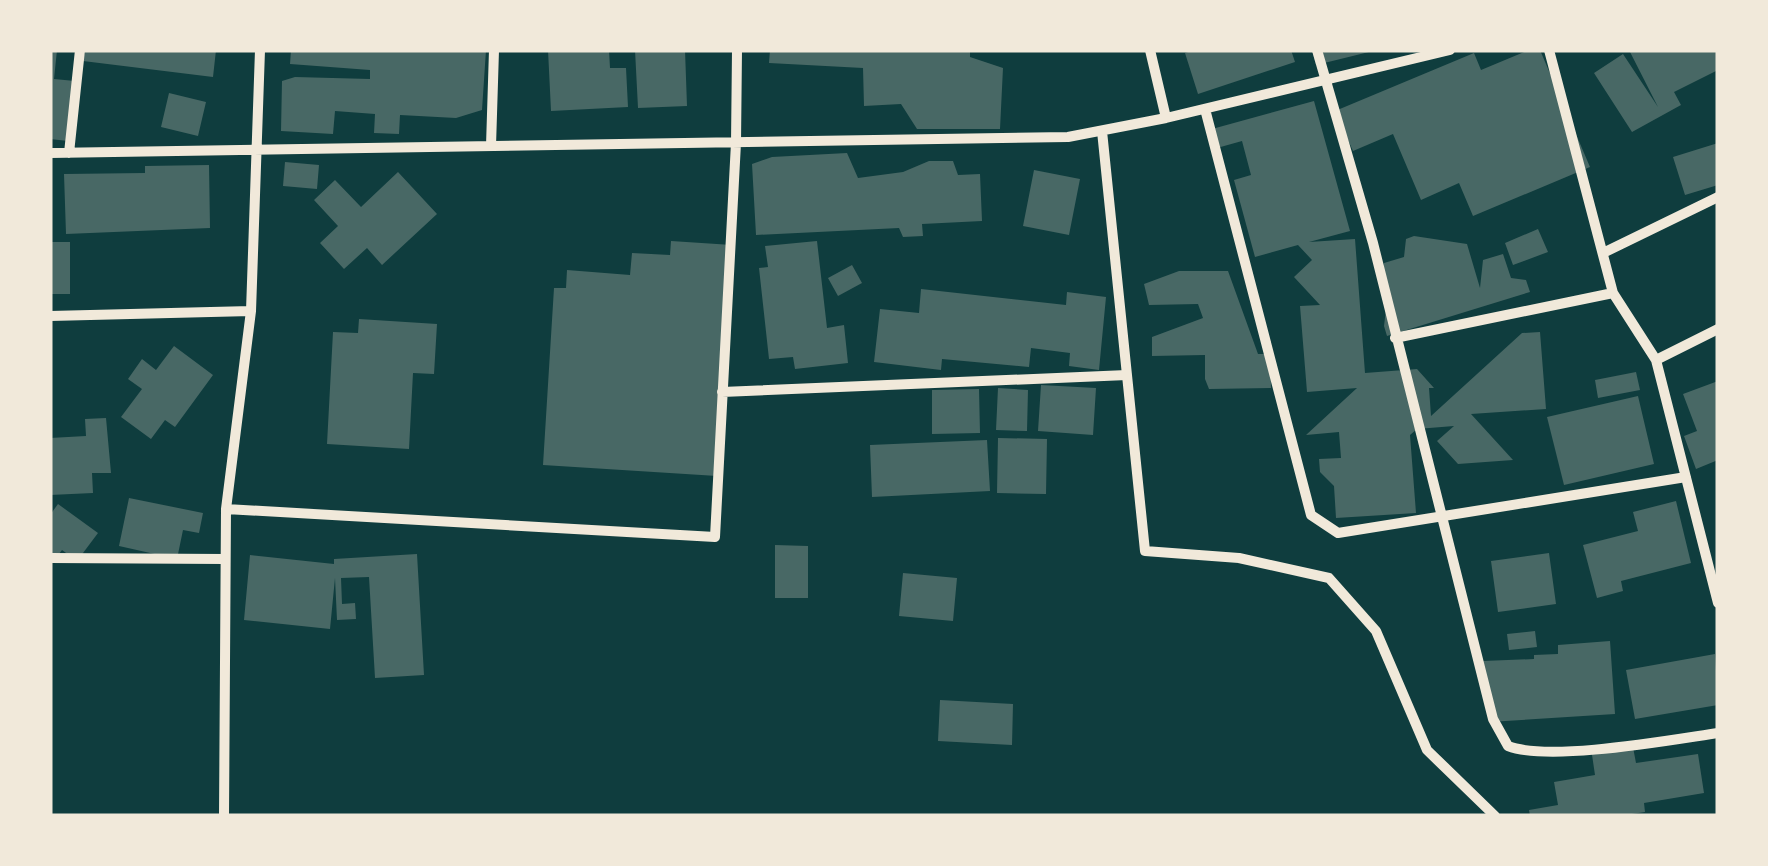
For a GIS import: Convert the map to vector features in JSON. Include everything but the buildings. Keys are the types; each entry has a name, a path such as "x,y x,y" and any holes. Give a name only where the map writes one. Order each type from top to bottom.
{"street":[{"path":"69,153 80,50"},
{"path":"224,816 226,509 251,311 260,50"},
{"path":"491,146 494,50"},
{"path":"226,509 715,537 736,143 737,50"},
{"path":"1150,50 1166,118"},
{"path":"1317,50 1373,243 1493,719 1508,746 1524,752 1579,750 1717,733 1718,750"},
{"path":"50,154 1068,137 1166,118 1450,50"},
{"path":"1549,50 1614,292 1656,360 1718,602"},
{"path":"1205,109 1312,515 1338,533 1686,477"},
{"path":"1102,131 1145,551 1239,558 1329,578 1376,631 1427,750 1495,816"},
{"path":"1603,253 1718,198"},
{"path":"1395,338 1614,292"},
{"path":"50,316 251,311"},
{"path":"1656,360 1718,328"},
{"path":"722,392 1127,375"},
{"path":"50,558 225,559"}]}
